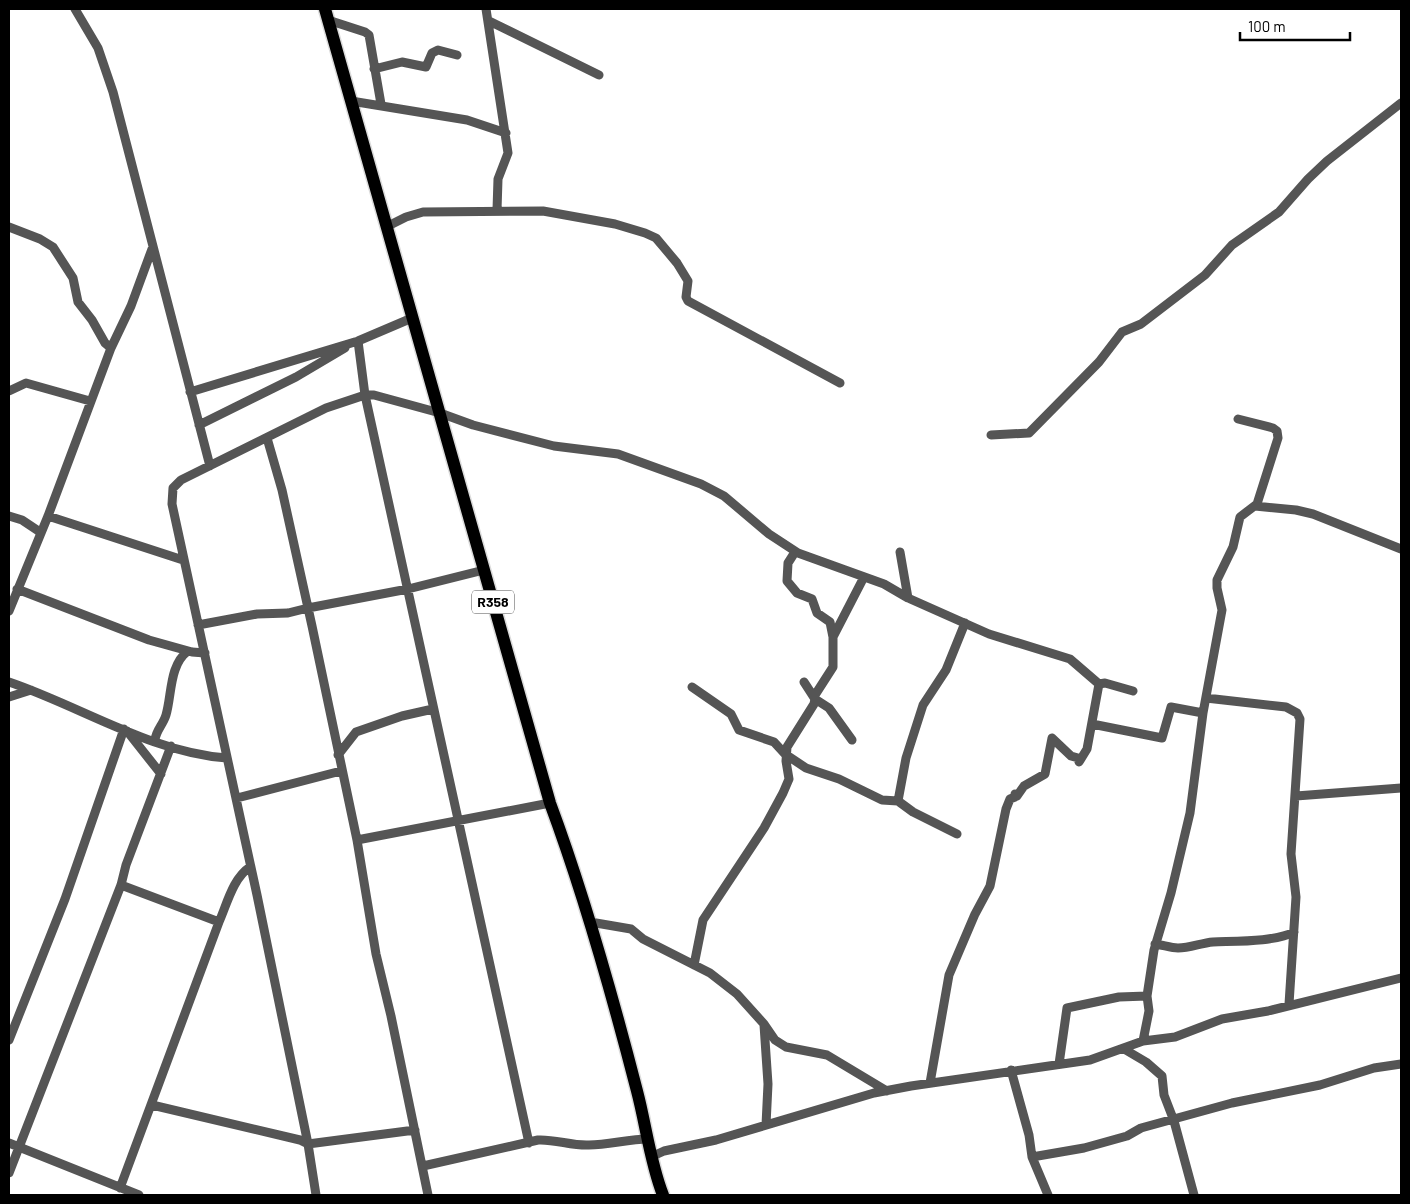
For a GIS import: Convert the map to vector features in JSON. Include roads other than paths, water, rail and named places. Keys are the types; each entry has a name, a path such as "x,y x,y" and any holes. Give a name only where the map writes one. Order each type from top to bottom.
{"main road":[{"name":"R358","path":"327,14 550,803 575,871 638,1092 660,1194"}],"street":[{"path":"75,9 98,48 108,74 144,206 152,249 210,466"},
{"path":"486,9 508,156 499,177 497,210"},
{"path":"327,14 369,35 381,104"},
{"path":"488,21 599,74"},
{"path":"374,69 402,62 425,68 432,53 438,50 457,55"},
{"path":"351,101 381,104 467,120 506,133"},
{"path":"992,435 1029,433 1099,362 1122,332 1141,324 1205,275 1232,245 1279,212 1308,178 1401,103"},
{"path":"388,226 423,212 497,210 551,212 615,224 655,237 677,263 688,280 688,301 840,383"},
{"path":"9,227 54,247 73,278 78,302 92,320 105,343 111,348"},
{"path":"9,611 48,516 90,401 152,249"},
{"path":"199,425 261,395 330,355 412,318"},
{"path":"190,392 358,341"},
{"path":"358,341 364,395 529,1143"},
{"path":"9,391 26,383 90,401"},
{"path":"316,1195 308,1144 237,798 172,504 173,488 181,480 326,408 364,395 374,395 440,413 473,425 554,446 618,454 708,488 724,496 769,534 795,552 884,584 908,598 1000,638 1070,659 1099,684"},
{"path":"1143,1041 1149,1011 1147,996 1155,944 1171,893 1190,813 1203,713 1222,610 1217,588 1219,574 1233,547 1240,517 1255,506 1271,462 1278,433 1273,428 1238,419"},
{"path":"268,438 282,490 308,608 356,840 376,954 428,1195"},
{"path":"1255,506 1296,510 1313,514 1401,549"},
{"path":"9,516 22,520 40,532"},
{"path":"48,516 183,560"},
{"path":"694,965 700,928 708,910 764,828 789,781 785,754 789,743 833,666 833,637 830,622 817,613 812,599 797,593 787,581 788,563 795,552"},
{"path":"900,552 908,598"},
{"path":"198,625 257,614 288,613 408,589 484,570"},
{"path":"833,637 864,578"},
{"path":"17,589 148,640 188,650 205,652"},
{"path":"898,801 906,758 923,705 946,670 965,623"},
{"path":"155,740 156,733 166,716 172,681 180,659 188,650"},
{"path":"9,682 125,730 202,755 227,758"},
{"path":"804,682 815,697 829,708 852,740"},
{"path":"1099,684 1105,683 1133,691"},
{"path":"930,1083 949,975 975,914 988,892 1004,814 1010,799 1016,797 1015,794 1017,796 1024,786 1036,777 1045,774 1052,738 1071,756 1078,758 1079,762 1087,751 1099,684"},
{"path":"692,687 731,714 740,730 774,742 785,754 806,768 839,779 882,800 898,801 913,812 957,834"},
{"path":"9,697 31,690"},
{"path":"1206,698 1286,707 1297,713 1300,718 1291,854 1296,897 1289,1004"},
{"path":"1092,724 1162,738 1165,734 1171,707 1203,713"},
{"path":"338,755 356,732 402,716 432,709"},
{"path":"125,730 161,774"},
{"path":"9,1040 65,899 125,730"},
{"path":"9,1173 121,885 126,865 171,746"},
{"path":"237,798 341,771"},
{"path":"1296,796 1401,788"},
{"path":"356,840 550,803"},
{"path":"120,1188 219,922 234,886 243,871 250,866"},
{"path":"121,885 219,922"},
{"path":"590,924 596,923 631,929 643,938 710,973 737,994 764,1024 775,1040 786,1047 827,1055 887,1091"},
{"path":"1155,944 1186,948 1211,942 1239,942 1284,936 1294,932"},
{"path":"652,1156 664,1151 716,1140 887,1091 1011,1070 1090,1060 1143,1041 1175,1036 1222,1019 1401,978"},
{"path":"1059,1064 1067,1008 1119,997 1147,996"},
{"path":"764,1024 768,1084 766,1125"},
{"path":"1124,1049 1146,1062 1162,1076 1164,1095 1174,1121 1194,1195"},
{"path":"1032,1157 1084,1148 1127,1136 1141,1128 1174,1121 1232,1102 1320,1085 1374,1068 1401,1064"},
{"path":"1011,1070 1029,1135 1032,1157 1048,1195"},
{"path":"152,1104 243,1125 300,1140 308,1144 415,1130"},
{"path":"423,1166 548,1140 568,1144 590,1145 648,1139"},
{"path":"9,1143 139,1195"}]}
